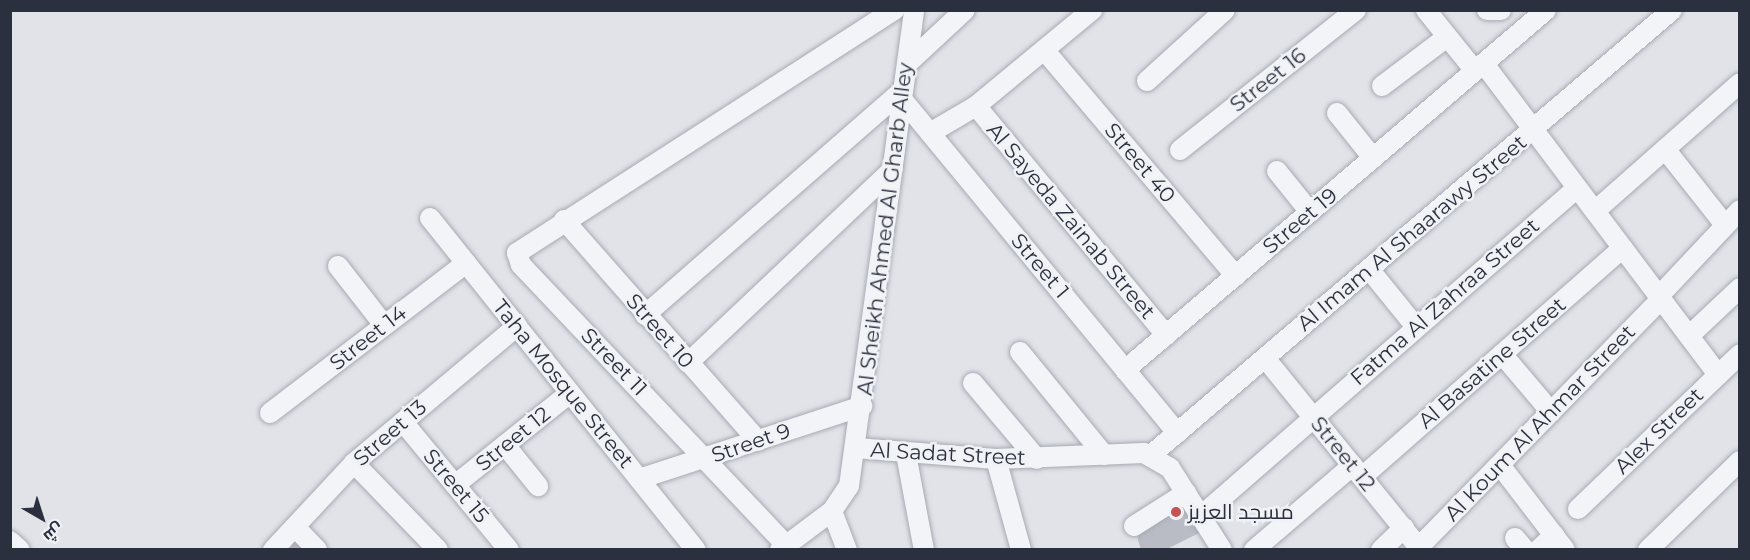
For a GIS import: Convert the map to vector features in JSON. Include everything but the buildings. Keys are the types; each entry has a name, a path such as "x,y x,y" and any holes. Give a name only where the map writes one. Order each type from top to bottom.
{"street":[{"path":"564,220 894,10"},
{"name":"Al Sheikh Ahmed Al Gharb Alley","path":"856,448 914,10"},
{"path":"907,64 965,10"},
{"path":"930,133 976,106 1092,10"},
{"path":"1147,81 1225,10"},
{"name":"Street 16","path":"1180,150 1356,10"},
{"path":"1426,10 1447,37 1479,68 1533,129 1718,375"},
{"path":"1487,10 1501,10"},
{"name":"Street 19","path":"1125,370 1546,10"},
{"name":"Al Imam Al Shaarawy Street","path":"1144,453 1177,433 1672,10"},
{"path":"1382,86 1447,37"},
{"name":"Street 40","path":"1045,51 1236,276"},
{"path":"1595,211 1740,83"},
{"path":"645,315 902,95"},
{"name":"Street 1","path":"902,95 930,133 1177,433"},
{"name":"Al Sayeda Zainab Street","path":"976,106 1166,335"},
{"path":"1337,113 1373,158"},
{"path":"1665,149 1725,225"},
{"path":"688,363 893,170"},
{"path":"1277,171 1310,212"},
{"name":"Fatma Al Zahraa Street","path":"1312,416 1577,188"},
{"name":"Al Koum Al Ahmar Street","path":"1420,548 1660,298 1740,210"},
{"name":"Taha Mosque Street","path":"430,218 696,549"},
{"name":"Street 11","path":"564,220 520,249 517,257 521,265 789,546"},
{"name":"Street 10","path":"564,220 758,441"},
{"name":"Al Basatine Street","path":"1357,471 1502,354 1623,248"},
{"name":"Street 14","path":"270,413 466,262"},
{"path":"338,266 384,325"},
{"path":"1369,269 1416,327"},
{"path":"1689,336 1740,288"},
{"name":"Street 13","path":"273,549 354,463 517,326"},
{"path":"1020,352 1104,455"},
{"path":"1502,354 1551,412"},
{"name":"Alex Street","path":"1578,508 1740,354"},
{"name":"Street 12","path":"1265,358 1420,548"},
{"path":"973,383 1037,459"},
{"name":"Street 12","path":"455,485 570,393"},
{"name":"Street 9","path":"639,479 862,406"},
{"path":"1201,516 1312,416"},
{"name":"Street 15","path":"403,422 509,549"},
{"path":"505,446 538,486"},
{"name":"Al Sadat Street","path":"789,546 832,511 849,486 856,448 906,454 996,459 1144,453"},
{"path":"1144,453 1170,468 1222,549"},
{"path":"906,454 924,549"},
{"path":"996,459 1021,549"},
{"path":"354,463 438,549"},
{"path":"1500,465 1559,542 1538,549"},
{"path":"1650,549 1738,467"},
{"path":"1254,549 1357,471"},
{"path":"1134,526 1186,493"},
{"path":"832,511 847,549"},
{"path":"295,527 317,549"},
{"path":"1381,549 1404,528"},
{"path":"10,541 20,549"}],"place":[{"name":"مسجد العزيز","path":"1176,512"}]}
